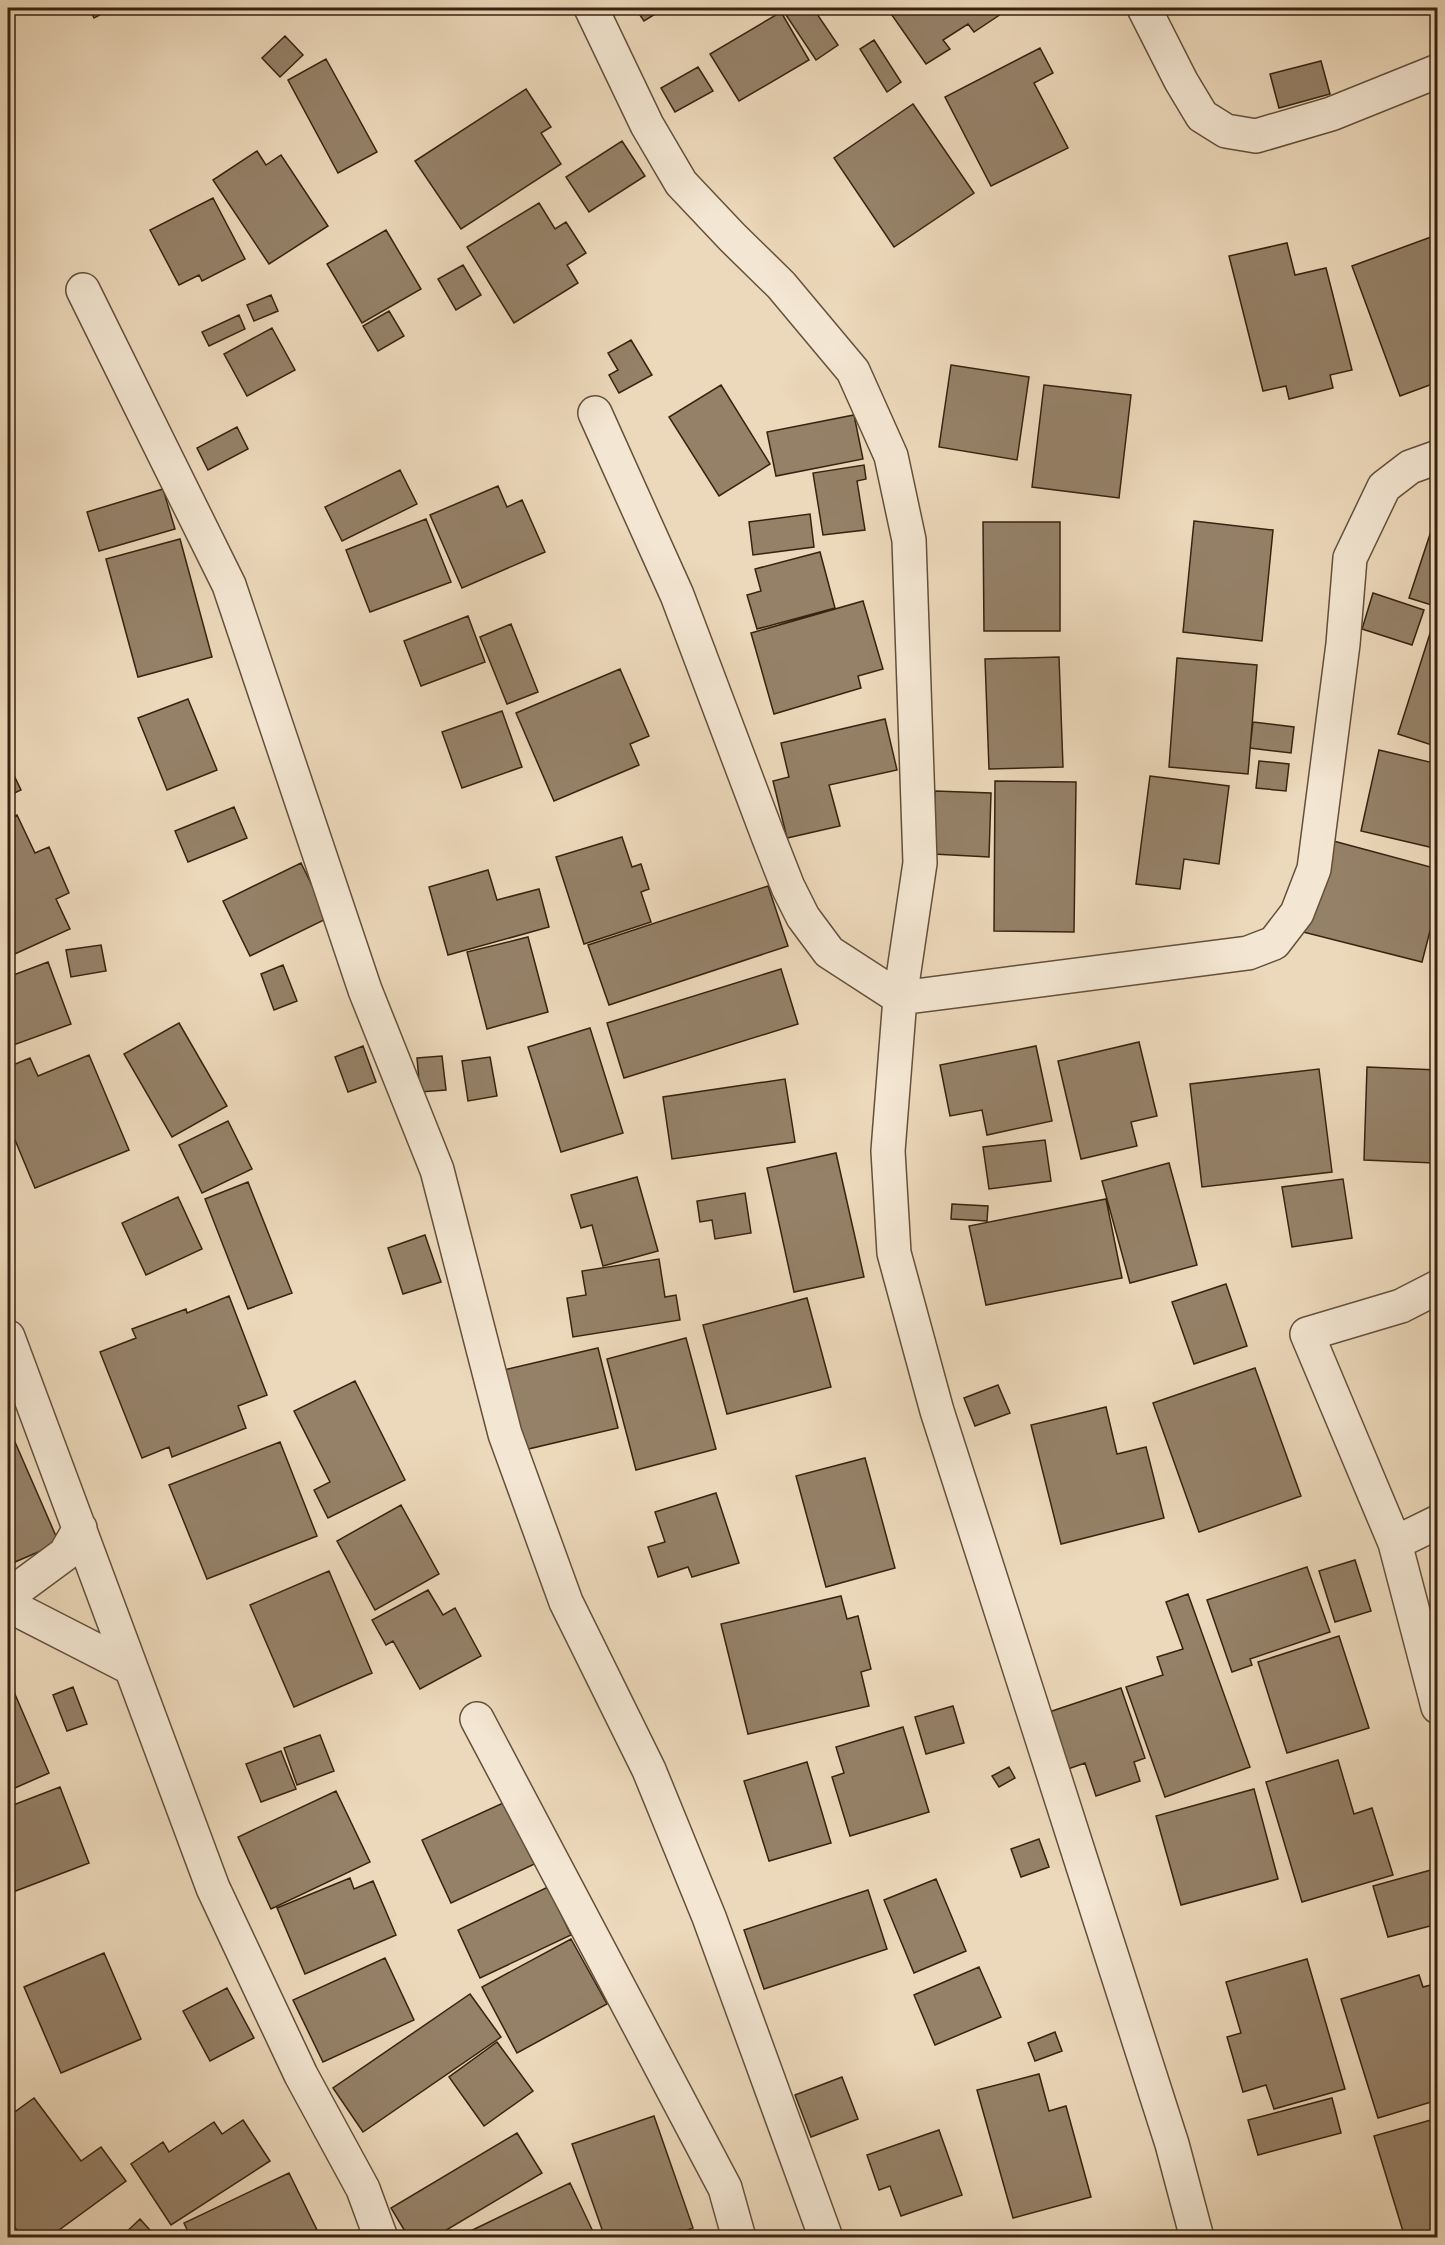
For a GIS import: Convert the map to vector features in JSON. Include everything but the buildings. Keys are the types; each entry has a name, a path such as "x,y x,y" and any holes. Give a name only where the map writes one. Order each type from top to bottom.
{"street":[{"path":"591,8 647,125 681,183 781,285 853,371 891,456 909,540 920,863 900,998 888,1152 894,1252 938,1411 1172,2144 1197,2238"},
{"path":"1144,8 1181,81 1202,116 1226,131 1256,136 1267,133 1331,114 1437,71"},
{"path":"83,290 229,585 365,990 436,1170 505,1434 566,1602 649,1770 709,1917 826,2238"},
{"path":"595,413 677,595 776,857 803,917 829,952 900,998 1248,953 1274,943 1297,913 1314,869 1343,644 1350,558 1384,487 1410,467 1437,457"},
{"path":"1437,1287 1401,1306 1307,1334 1395,1543 1437,1707"},
{"path":"8,1337 213,1888 301,2075 363,2189 381,2238"},
{"path":"1395,1543 1437,1522"},
{"path":"8,1596 65,1554 80,1528"},
{"path":"8,1605 129,1667"},
{"path":"477,1719 725,2188 739,2238"}]}
